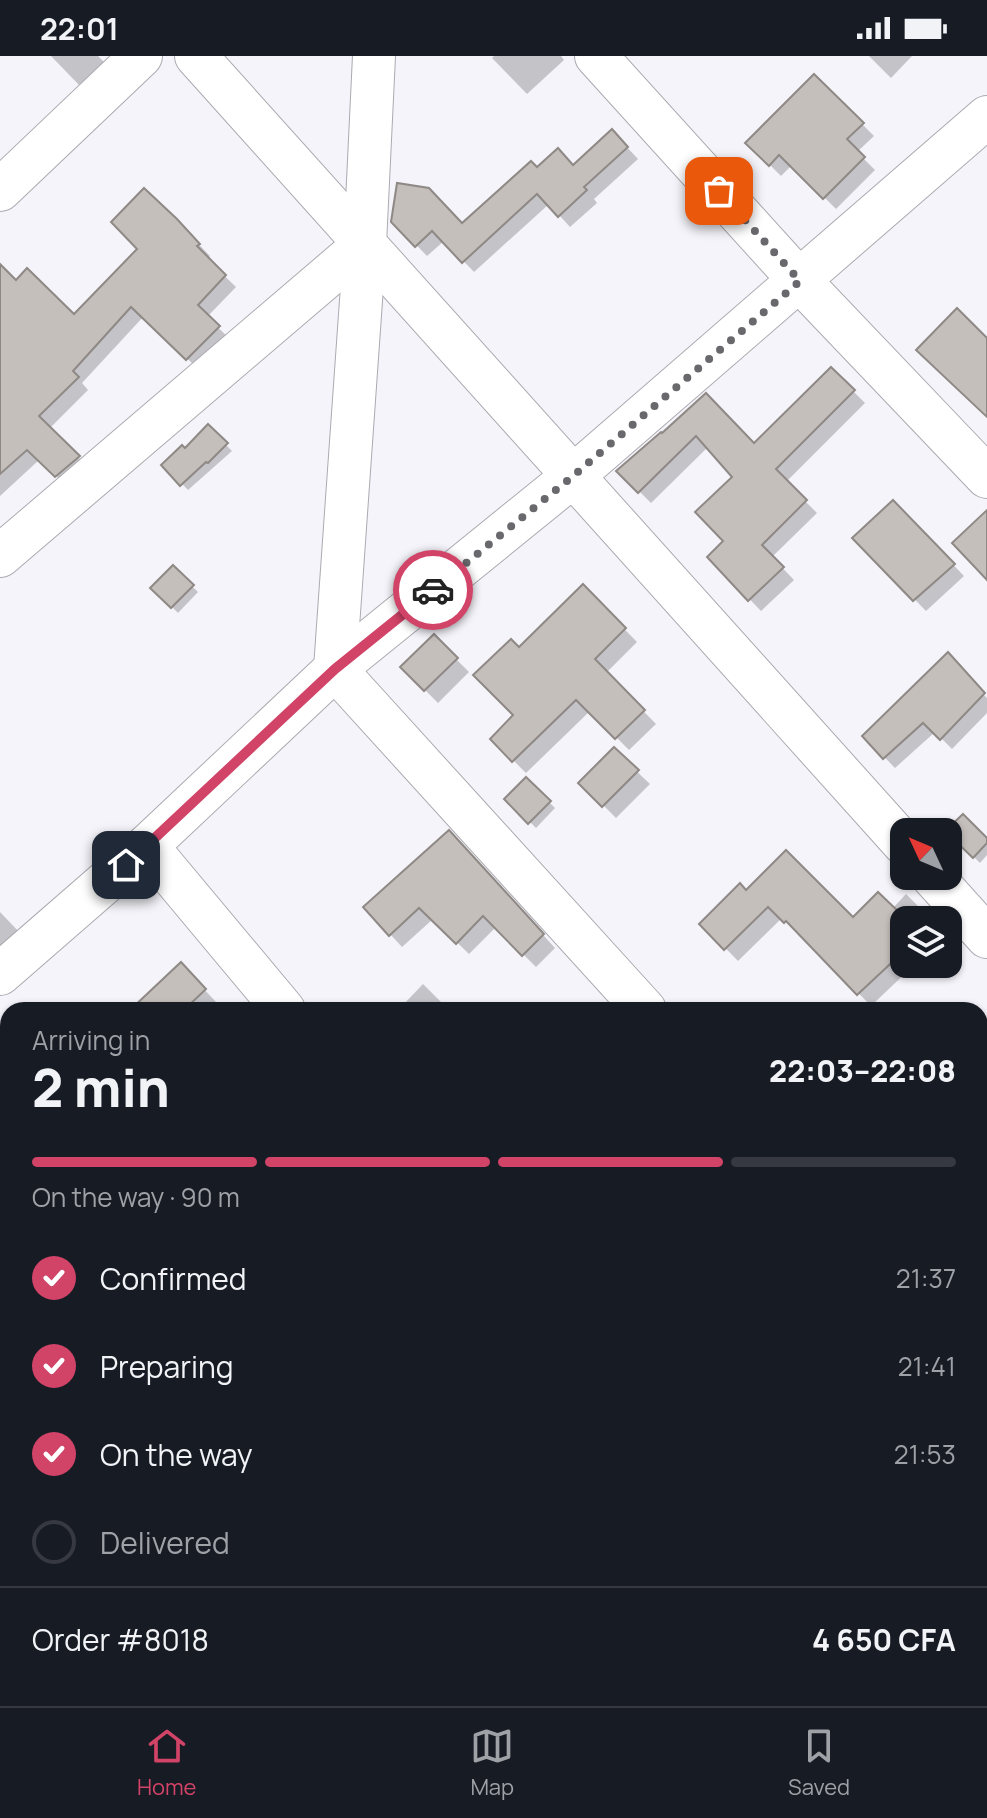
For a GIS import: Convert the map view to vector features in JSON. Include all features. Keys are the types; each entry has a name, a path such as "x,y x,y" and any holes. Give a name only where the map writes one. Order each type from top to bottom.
{"street":[{"path":"0,190 141,56"},
{"path":"196,56 890,828"},
{"path":"374,56 365,244 335,669 638,1002"},
{"path":"596,56 800,281 987,477"},
{"path":"0,974 147,846 335,669 573,476 987,117"},
{"path":"0,556 365,244"},
{"path":"147,846 277,1002"},
{"path":"945,890 987,937"}],"building":[{"path":"814,74 864,123 847,139 865,157 823,199 779,155 769,166 745,143"},
{"path":"612,129 628,147 584,187 587,190 558,217 537,194 462,263 432,231 415,247 391,222 397,183 429,188 462,223 531,161 537,167 558,148 573,165"},
{"path":"144,188 177,219 200,244 197,246 226,275 198,305 220,326 186,360 131,307 73,371 79,377 39,416 80,456 55,477 27,450 0,474 0,264 16,280 27,268 74,314 137,249 111,222"},
{"path":"957,308 987,338 987,417 916,350"},
{"path":"831,367 855,390 776,469 807,500 762,545 784,567 748,601 707,557 723,541 695,512 732,477 696,436 638,493 616,471 706,393 754,443"},
{"path":"208,424 228,443 180,486 161,465 182,445 185,448"},
{"path":"893,500 955,564 913,601 852,538"},
{"path":"987,510 987,580 952,543"},
{"path":"173,565 194,585 171,608 150,588"},
{"path":"583,584 626,628 595,659 645,710 615,739 576,700 512,762 490,739 513,715 473,675 511,639 519,647"},
{"path":"434,634 458,658 424,691 400,667"},
{"path":"948,652 985,693 940,740 923,723 883,759 862,736"},
{"path":"614,747 639,770 602,807 578,783"},
{"path":"526,777 551,801 528,824 504,799"},
{"path":"963,814 987,838 987,843 973,858 962,847 962,818 959,818"},
{"path":"449,830 544,934 522,956 483,916 456,944 419,908 389,936 363,907"},
{"path":"786,850 853,917 878,892 893,906 890,906 890,964 857,995 786,921 784,923 768,907 724,950 699,924 740,883 746,890"},
{"path":"181,962 206,989 192,1002 138,1002"}],"way so far":[{"path":"433,590 573,476 800,281 719,191"}],"route":[{"path":"126,865 335,669 433,590"}]}
